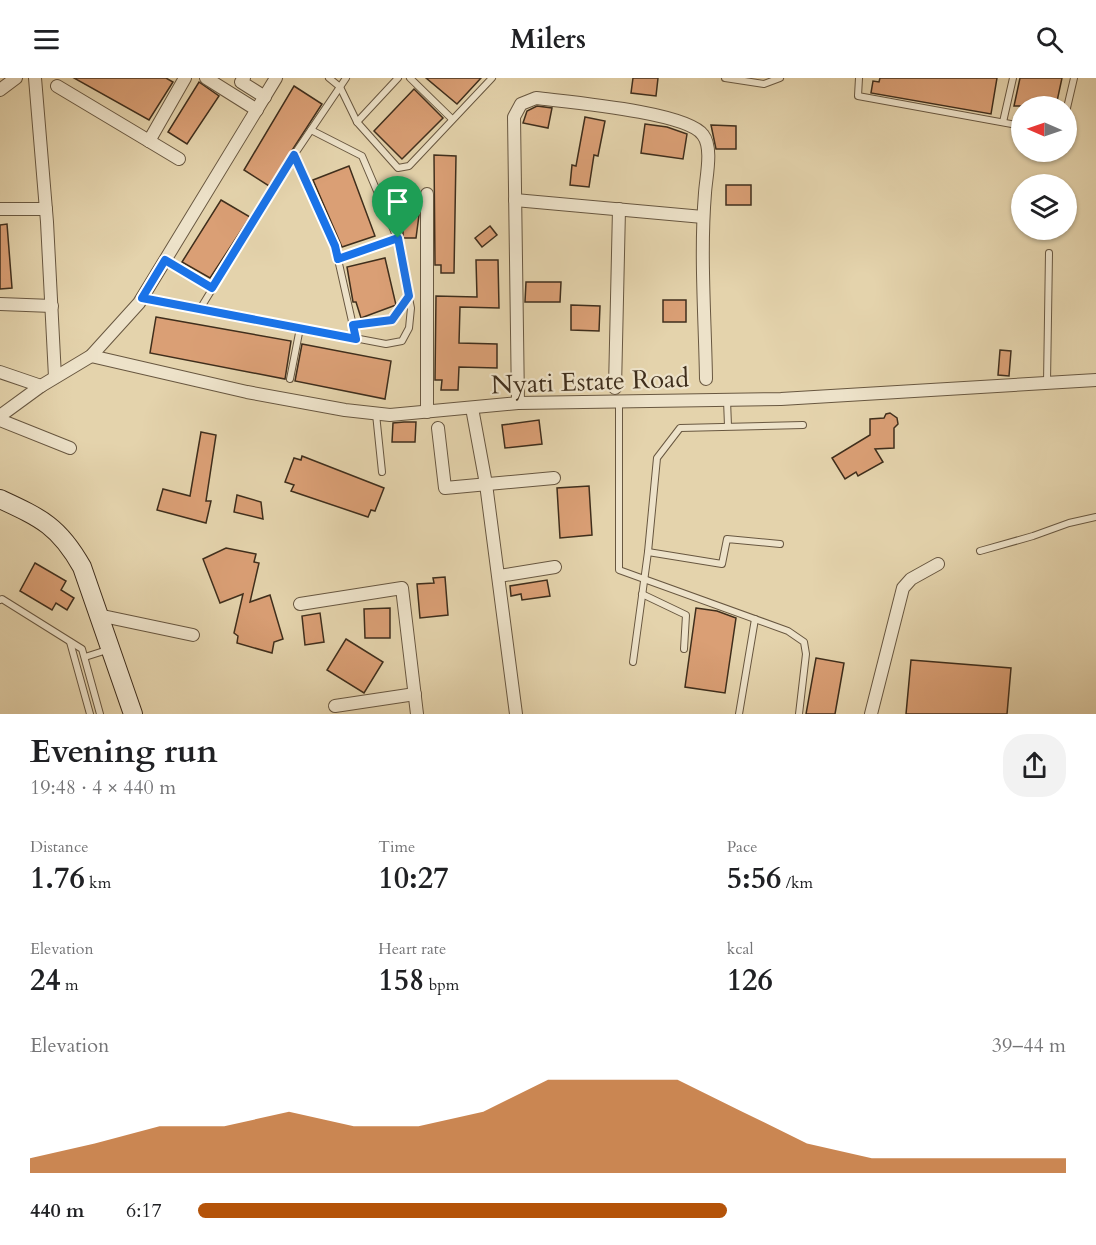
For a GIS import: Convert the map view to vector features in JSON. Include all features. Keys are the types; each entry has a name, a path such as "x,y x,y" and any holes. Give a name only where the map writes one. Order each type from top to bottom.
{"main road":[{"path":"0,499 37,516 57,531 71,548 82,567 133,714"}],"street":[{"path":"0,90 16,78"},
{"path":"35,78 46,209 55,377"},
{"path":"149,141 185,78"},
{"path":"207,78 257,110"},
{"path":"70,448 0,418 41,386 91,356 142,298 276,78"},
{"path":"240,80 265,97"},
{"path":"57,86 179,159"},
{"path":"518,403 514,117 521,104 536,98 653,114 692,126 703,134 708,145 703,217 706,379"},
{"path":"427,194 427,412"},
{"path":"515,200 703,217"},
{"path":"0,209 46,209"},
{"path":"615,387 619,209"},
{"path":"0,304 52,306"},
{"name":"Nyati Estate Road","path":"91,356 247,392 390,415 518,403 727,400 866,395 1096,380"},
{"path":"0,372 41,386"},
{"path":"472,408 486,484 516,714"},
{"path":"438,428 445,488 554,478"},
{"path":"871,714 903,588 911,579 938,564"},
{"path":"499,576 555,567"},
{"path":"300,604 402,588 417,714"},
{"path":"98,615 193,635"},
{"path":"335,706 415,694"}],"lane":[{"path":"329,78 340,87 357,122 398,168 409,166 492,78"},
{"path":"200,309 294,155 346,78"},
{"path":"357,122 398,78"},
{"path":"410,78 452,119"},
{"path":"725,78 764,84 780,78"},
{"path":"859,78 858,96 1011,124"},
{"path":"1003,122 1013,78"},
{"path":"1070,96 1074,78"},
{"path":"142,298 386,344 402,341 409,328 411,308 398,238 362,156 311,130"},
{"path":"294,155 335,246 356,339"},
{"path":"338,259 398,238"},
{"path":"1047,383 1049,253"},
{"path":"165,260 212,288"},
{"path":"353,325 392,320 409,296"},
{"path":"290,379 300,328"},
{"path":"727,400 728,426"},
{"path":"619,402 619,570 788,631 804,642 806,654 799,714"},
{"path":"376,413 382,472"},
{"path":"633,662 648,552 657,458 680,428 803,425"},
{"path":"980,551 1069,523 1096,517"},
{"path":"648,552 722,564 727,539 780,544"},
{"path":"642,594 686,615 684,649"},
{"path":"0,600 2,599 82,649 100,714"},
{"path":"739,714 755,619"},
{"path":"70,642 90,714"},
{"path":"85,657 110,649"}],"building":[{"path":"74,78 166,78 173,82 149,120"},
{"path":"426,78 481,78 457,104"},
{"path":"633,78 658,78 656,96 631,93"},
{"path":"880,78 997,78 991,114 871,93 873,81 879,82"},
{"path":"1020,78 1062,78 1058,96 1016,96"},
{"path":"199,82 219,96 187,144 168,132"},
{"path":"294,86 322,104 269,186 244,170"},
{"path":"414,89 443,118 402,159 374,131"},
{"path":"537,106 552,108 548,128 523,123 527,111"},
{"path":"585,117 605,121 598,156 594,155 589,187 570,185 572,165 576,166"},
{"path":"645,124 667,127 687,134 683,159 641,153"},
{"path":"711,125 736,126 736,149 716,149"},
{"path":"434,155 456,156 454,273 441,273 441,265 435,265"},
{"path":"349,166 375,236 342,247 313,180"},
{"path":"726,185 751,185 751,205 726,205"},
{"path":"406,189 416,189 416,215 419,215 416,238 403,238 403,226 398,226 396,223 396,203 400,203 400,193 406,193"},
{"path":"221,200 250,217 210,278 182,262"},
{"path":"7,224 12,288 0,289 0,225"},
{"path":"490,226 497,235 482,247 475,238"},
{"path":"385,258 396,305 361,318 356,302 353,302 347,267"},
{"path":"476,260 498,260 499,308 460,307 459,343 497,344 497,368 459,367 458,390 441,390 442,380 435,380 436,296 477,297"},
{"path":"526,282 561,282 560,302 525,302"},
{"path":"663,300 686,300 686,322 663,322"},
{"path":"571,305 600,306 599,331 571,330"},
{"path":"156,317 291,341 285,379 150,353"},
{"path":"302,344 391,361 385,399 295,381"},
{"path":"1000,350 1011,351 1009,376 998,375"},
{"path":"890,413 897,418 898,424 894,428 894,448 875,449 883,462 858,476 856,472 845,479 832,458 870,435 870,419 884,418"},
{"path":"539,420 542,444 505,448 502,425"},
{"path":"416,422 415,442 392,442 393,423"},
{"path":"201,432 216,435 206,501 211,501 206,523 157,510 163,489 190,496"},
{"path":"302,456 384,488 375,511 371,510 368,517 291,491 294,485 285,482 294,458 301,460"},
{"path":"589,486 592,535 560,538 557,488"},
{"path":"237,495 261,502 263,519 234,512"},
{"path":"226,548 256,554 254,562 259,563 250,602 270,595 283,639 274,642 272,653 237,643 238,636 234,633 243,594 220,603 203,559"},
{"path":"35,563 66,581 61,590 74,598 67,610 56,603 52,610 20,591"},
{"path":"445,577 448,615 420,618 417,584 434,583 433,578"},
{"path":"547,580 550,596 522,600 521,594 511,596 510,586"},
{"path":"390,608 390,638 365,638 364,609"},
{"path":"696,608 717,611 736,618 725,693 685,687"},
{"path":"320,613 324,642 305,645 302,616"},
{"path":"346,639 383,662 364,693 327,670"},
{"path":"816,658 844,663 835,714 806,714"},
{"path":"911,660 1011,668 1007,714 906,714"}],"route":[{"path":"294,155 335,246 338,259 398,238 409,296 392,320 353,325 356,339 142,298 165,260 212,288 294,155"}]}
